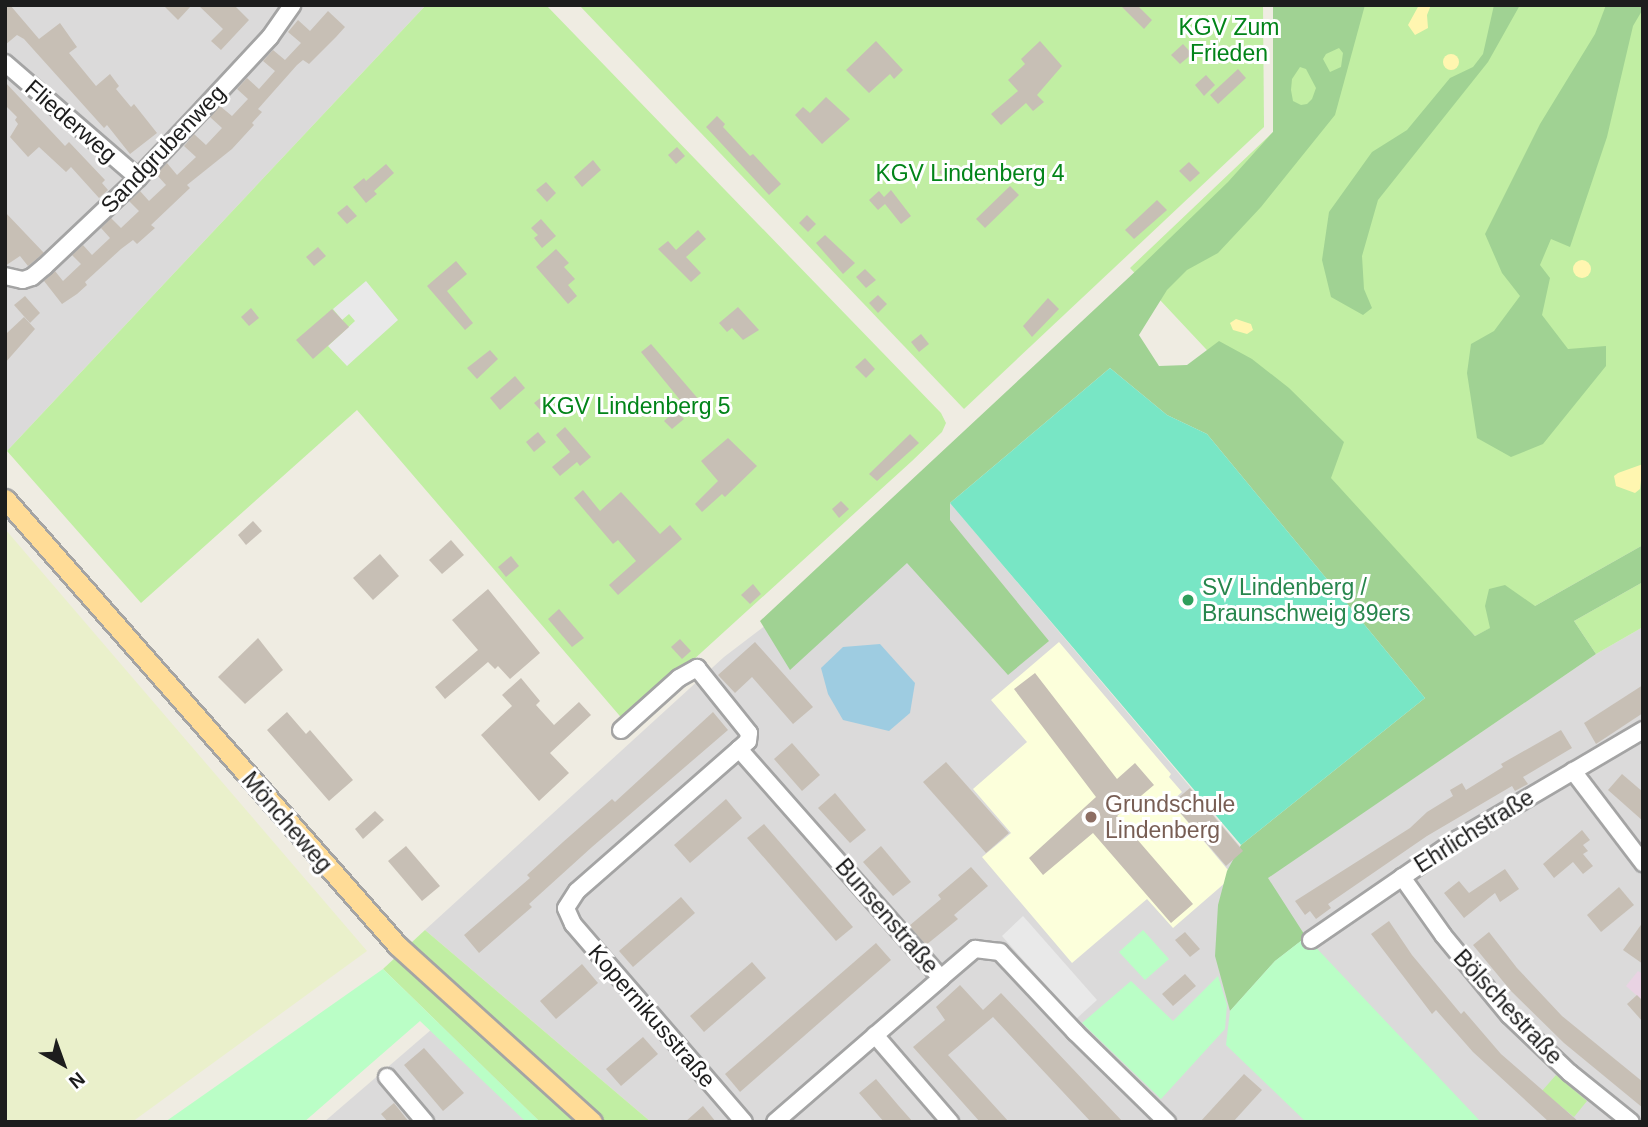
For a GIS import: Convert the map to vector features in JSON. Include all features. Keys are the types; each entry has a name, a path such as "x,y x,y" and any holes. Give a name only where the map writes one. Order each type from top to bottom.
{"main road":[{"name":"Möncheweg","path":"5,499 398,946 592,1122"}],"street":[{"name":"Sandgrubenweg","path":"5,276 23,280 33,277 44,267 138,178 270,37 292,5"},
{"name":"Fliederweg","path":"5,63 138,178"},
{"path":"621,730 680,678 697,668 749,733 748,741 739,749"},
{"name":"Ehrlichstraße","path":"1311,940 1402,877 1643,730"},
{"name":"Kopernikusstraße","path":"739,749 577,891 566,908 573,924 744,1122"},
{"name":"Bunsenstraße","path":"739,749 941,978 975,949 1000,952 1167,1122"},
{"path":"1573,771 1643,863"},
{"name":"Bölschestraße","path":"1402,877 1443,935 1509,1015 1570,1073 1631,1122"},
{"path":"775,1122 941,978"},
{"path":"876,1035 950,1122"},
{"path":"387,1077 425,1122"}],"shaded area":[{"path":"5,5 426,5 7,451 5,450"},
{"path":"366,281 398,320 347,366 328,346 355,321 349,314 342,320 333,309"},
{"path":"941,492 1267,878 1596,654 1643,627 1643,1122 651,1122 425,930 724,657"},
{"path":"5,529 367,951 132,1122 5,1122"},
{"name":"Grundschule Lindenberg","path":"1059,642 1171,774 1169,777 1182,792 1171,802 1233,876 1173,928 1147,899 1072,963 982,857 1011,833 973,789 1027,742 991,700"},
{"path":"1023,916 1097,1000 1076,1019 1002,936"},
{"path":"1638,971 1643,974 1643,1001 1626,986"},
{"path":"439,1023 540,1122 324,1122"}],"green space":[{"name":"KGV Lindenberg 5","path":"426,5 546,5 941,413 946,423 942,432 912,461 625,722 357,410 141,603 7,451"},
{"name":"KGV Lindenberg 4","path":"579,5 1263,5 1264,127 964,409"},
{"path":"1273,5 1643,5 1643,545 1535,606 1475,636 1130,268 1273,132"},
{"path":"1273,5 1365,5 1335,115 1261,207 1218,253 1187,270 1167,290 1139,335 1159,366 1187,365 1219,341 1252,359 1289,388 1344,442 1331,478 1475,636 1490,628 1485,606 1489,589 1505,585 1535,606 1643,545 1643,582 1574,621 1596,654 1268,878 1306,937 1275,961 1230,1011 1215,956 1218,905 1227,871 1241,845 1425,698 1207,434 1167,415 1110,368 950,503 950,520 1049,641 1008,675 907,563 790,670 760,621 1139,268 1228,182 1273,132","holes":["1339,48 1343,53 1341,67 1330,72 1323,59 1326,54","1300,67 1306,69 1316,88 1312,99 1301,105 1293,101 1291,90 1292,79"]},
{"path":"1494,5 1520,5 1488,62 1378,200 1362,256 1364,289 1372,308 1363,315 1331,297 1322,260 1329,212 1372,152 1407,130 1450,78 1473,67 1483,54"},
{"path":"1606,5 1643,5 1643,9 1633,26 1607,137 1570,247 1551,239 1540,265 1550,278 1542,315 1568,349 1606,346 1606,366 1543,444 1511,457 1477,438 1467,373 1471,344 1494,331 1520,296 1502,273 1485,234 1540,124 1595,34"},
{"name":"SV Lindenberg / Braunschweig 89ers","path":"1110,368 1167,415 1207,434 1425,698 1241,845 950,503"},
{"path":"1643,582 1643,627 1596,654 1574,621"},
{"path":"425,930 651,1122 540,1122 383,969"},
{"path":"1143,930 1169,959 1145,980 1119,952"},
{"path":"1306,937 1481,1122 1306,1122 1226,1045 1230,1011 1275,961"},
{"path":"383,969 540,1122 526,1122 420,1021 304,1122 165,1122"},
{"path":"1218,976 1227,1005 1225,1029 1161,1099 1082,1023 1131,981 1173,1021"},
{"path":"1556,1075 1587,1101 1574,1117 1542,1091"}],"sand":[{"path":"1419,5 1431,5 1427,15 1428,28 1415,35 1408,25"},
{"path":"1451,54 1459,62 1451,70 1443,62"},
{"path":"1578,260 1586,260 1591,269 1589,276 1578,278 1573,273 1573,265"},
{"path":"1236,319 1251,324 1253,330 1247,334 1233,330 1230,323"},
{"path":"1643,464 1640,489 1635,493 1616,486 1614,476"}],"water":[{"path":"880,644 915,683 910,713 889,731 843,720 828,694 821,668 843,647"}],"building":[{"path":"5,5 10,5 39,39 60,23 77,47 69,53 96,86 110,74 119,86 116,89 131,107 134,104 157,133 130,154 107,125 104,128 24,39 17,35 5,45"},
{"path":"163,5 192,5 178,20"},
{"path":"198,5 234,5 249,20 221,50 211,41 223,29"},
{"path":"1120,5 1137,5 1152,20 1144,29"},
{"path":"328,11 345,27 336,37 309,64 303,60 297,65 258,109 262,112 252,123 254,125 232,149 187,185 190,188 151,225 155,228 137,244 133,240 121,249 85,282 87,285 62,304 44,281 55,271 63,281 81,264 72,255 83,245 92,255 110,238 101,228 111,218 121,228 139,211 129,201 140,191 149,201 166,185 156,174 167,163 177,175 196,157 184,146 194,134 206,145 222,128 210,117 220,106 232,116 248,99 237,89 247,78 259,89 275,71 263,61 273,50 285,60 301,43 288,32 298,20 310,31"},
{"path":"876,41 903,70 894,79 890,74 869,93 846,70"},
{"path":"1040,41 1062,66 1037,95 1044,102 1033,111 1026,103 1001,125 991,114 1018,91 1008,80 1025,64 1021,59"},
{"path":"1183,44 1192,54 1180,64 1171,55"},
{"path":"1238,69 1246,78 1218,104 1210,95"},
{"path":"1206,75 1215,85 1204,96 1195,85"},
{"path":"5,82 65,146 69,142 105,180 102,183 108,190 99,198 71,167 66,172 39,147 28,157 10,137 18,124 15,120 17,117 5,105"},
{"path":"826,97 850,119 822,144 795,115 803,107 810,113"},
{"path":"717,116 725,124 723,127 750,156 753,154 781,184 769,195 706,127"},
{"path":"677,147 685,156 676,164 668,155"},
{"path":"593,160 601,170 582,187 574,177"},
{"path":"1189,162 1200,173 1190,182 1179,171"},
{"path":"386,164 394,173 374,191 377,194 366,203 353,187 364,178 366,181"},
{"path":"948,164 958,176 949,184 939,172"},
{"path":"546,182 556,193 547,202 536,190"},
{"path":"1010,186 1019,195 985,228 976,219"},
{"path":"891,190 911,216 901,224 885,204 878,210 869,200 879,191 884,197"},
{"path":"1157,200 1167,210 1134,239 1125,230"},
{"path":"347,205 357,216 347,224 337,213"},
{"path":"5,212 44,253 28,266 20,256 5,266"},
{"path":"807,215 816,224 808,232 799,223"},
{"path":"541,219 556,236 542,248 534,238 538,235 531,228"},
{"path":"698,230 706,239 686,257 701,273 691,282 658,249 668,241 676,250"},
{"path":"825,235 855,263 843,274 816,243"},
{"path":"318,247 326,256 314,266 306,257"},
{"path":"556,249 569,263 564,267 575,279 568,285 577,296 568,304 536,267"},
{"path":"456,261 467,274 447,291 473,323 465,330 427,286"},
{"path":"865,269 876,280 866,288 856,277"},
{"path":"878,295 887,304 878,313 869,303"},
{"path":"25,296 40,313 30,323 14,305"},
{"path":"1048,298 1059,309 1032,337 1023,326"},
{"path":"738,307 759,330 743,340 732,328 727,332 719,323"},
{"path":"251,308 259,318 249,326 241,317"},
{"path":"332,309 349,327 313,359 296,340"},
{"path":"24,317 35,329 5,363 5,331 7,333"},
{"path":"921,334 929,344 919,352 911,342"},
{"path":"651,344 700,401 689,411 641,352"},
{"path":"490,350 498,359 477,379 467,368"},
{"path":"865,358 875,369 866,378 855,367"},
{"path":"515,376 525,388 500,410 490,398"},
{"path":"544,395 554,406 544,414 534,403"},
{"path":"676,410 684,419 672,429 664,421"},
{"path":"565,427 591,457 580,466 577,462 560,476 552,467 570,452 556,435"},
{"path":"538,432 546,442 534,452 526,442"},
{"path":"910,434 919,443 877,481 869,474"},
{"path":"728,438 757,466 725,497 722,494 702,512 695,504 718,481 701,461"},
{"path":"583,490 600,511 621,492 660,534 670,525 682,539 618,595 609,585 636,561 618,540 613,544 574,498"},
{"path":"841,501 849,509 839,518 832,509"},
{"path":"253,521 262,531 246,545 238,535"},
{"path":"451,540 464,555 442,574 429,560"},
{"path":"380,554 399,576 373,600 353,578"},
{"path":"511,556 519,566 506,577 498,567"},
{"path":"753,584 761,594 750,604 741,595"},
{"path":"488,589 540,653 510,679 498,666 495,669 488,662 445,699 435,687 478,650 452,620"},
{"path":"559,609 584,638 572,647 548,619"},
{"path":"258,638 283,670 245,704 218,677"},
{"path":"680,639 691,651 682,659 671,647"},
{"path":"755,642 813,707 793,724 752,677 735,693 718,675"},
{"path":"1035,673 1117,779 1135,763 1154,785 1117,816 1193,904 1171,923 1093,833 1043,875 1029,858 1096,797 1014,689"},
{"path":"521,678 540,701 536,705 554,725 579,702 591,715 550,753 569,773 539,801 481,735 512,706 502,695"},
{"path":"1643,685 1643,713 1596,744 1584,723"},
{"path":"287,712 306,734 310,730 353,780 329,801 267,730"},
{"path":"713,712 728,730 592,847 529,904 532,907 479,953 464,935 530,878 527,875 563,842 612,799 615,802"},
{"path":"1561,730 1572,748 1523,777 1528,784 1515,791 1512,786 1427,836 1328,904 1331,908 1316,919 1310,911 1305,915 1295,901 1410,828 1427,812 1453,796 1450,790 1462,783 1466,790 1503,767 1501,764"},
{"path":"792,743 820,775 802,791 774,759"},
{"path":"946,762 1009,833 986,853 923,782"},
{"path":"1622,774 1643,792 1643,821 1608,790"},
{"path":"1190,788 1243,851 1226,866 1172,803"},
{"path":"835,793 866,830 850,843 818,808"},
{"path":"726,799 742,818 690,863 674,845"},
{"path":"375,811 384,820 363,839 355,829"},
{"path":"764,824 853,927 836,941 747,838"},
{"path":"1582,830 1590,840 1583,845 1588,851 1583,854 1593,866 1583,874 1573,862 1554,878 1543,864"},
{"path":"406,846 440,886 422,901 388,861"},
{"path":"881,846 911,882 893,896 863,862"},
{"path":"971,867 988,886 954,915 958,919 926,945 909,926 941,899 938,895"},
{"path":"1505,869 1519,889 1500,902 1495,893 1464,918 1444,893 1459,881 1469,893"},
{"path":"1619,887 1634,905 1601,932 1587,915"},
{"path":"681,897 695,913 633,967 619,951"},
{"path":"1389,921 1412,955 1461,1014 1464,1011 1501,1054 1579,1122 1549,1122 1473,1052 1436,1010 1432,1014 1371,934"},
{"path":"1643,922 1643,964 1623,950"},
{"path":"1185,932 1200,949 1190,957 1175,940"},
{"path":"1489,932 1517,968 1562,1016 1643,1082 1643,1108 1564,1043 1511,991 1473,945"},
{"path":"876,943 891,960 740,1092 725,1074"},
{"path":"752,962 766,978 704,1032 690,1016"},
{"path":"582,964 598,983 556,1019 540,1001"},
{"path":"1185,974 1196,986 1173,1006 1162,994"},
{"path":"960,985 983,1010 1001,993 1123,1122 1091,1122 993,1017 948,1055 1009,1122 980,1122 913,1047 945,1020 936,1007"},
{"path":"1637,995 1643,1001 1643,1022 1627,1004"},
{"path":"643,1037 658,1054 621,1086 606,1069"},
{"path":"424,1048 464,1093 443,1111 404,1065"},
{"path":"1244,1074 1262,1090 1233,1122 1200,1122"},
{"path":"876,1079 913,1122 884,1122 859,1093"},
{"path":"394,1103 409,1122 388,1122 381,1114"},
{"path":"703,1106 716,1122 685,1122"}],"place":[{"name":"SV Lindenberg / Braunschweig 89ers","path":"1188,600"},
{"name":"Grundschule Lindenberg","path":"1091,817"}],"park label":[{"name":"KGV Zum Frieden","path":"1229,40"}]}
